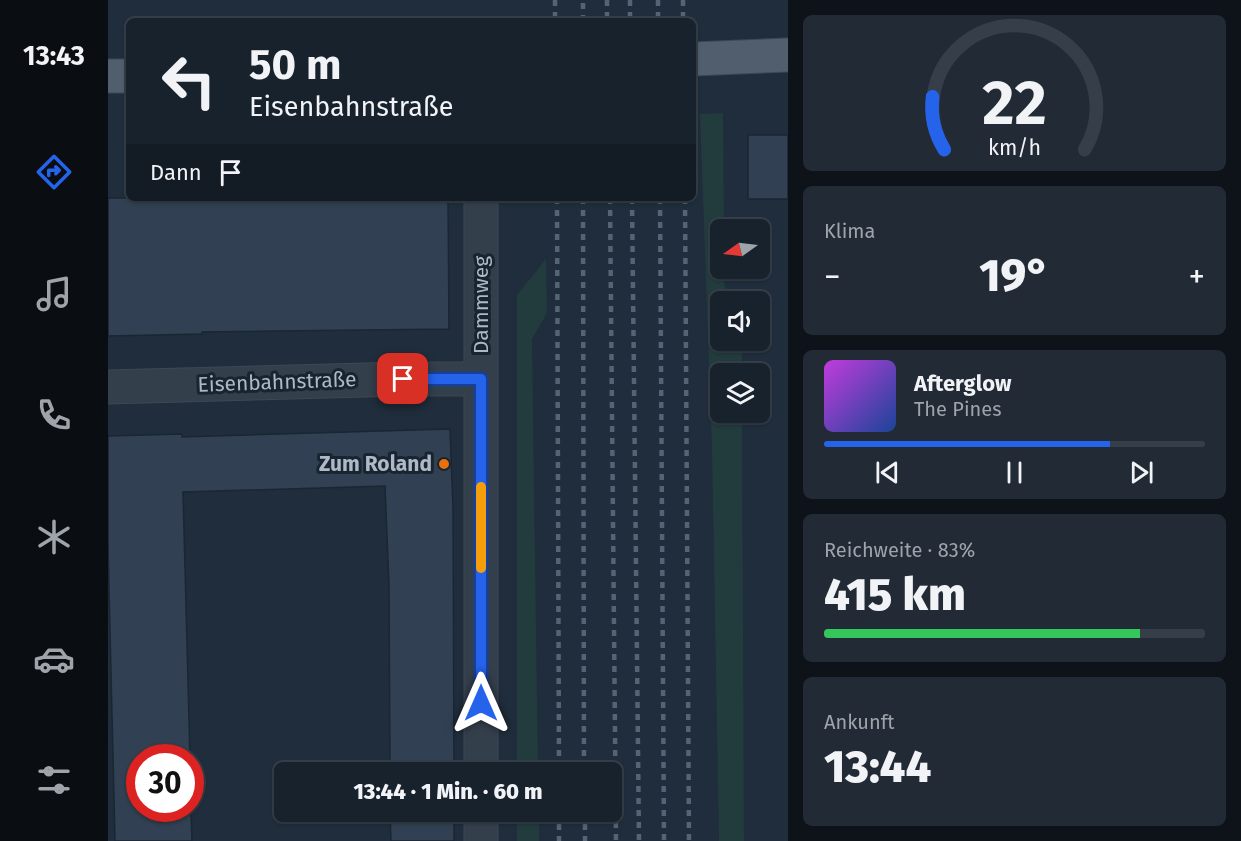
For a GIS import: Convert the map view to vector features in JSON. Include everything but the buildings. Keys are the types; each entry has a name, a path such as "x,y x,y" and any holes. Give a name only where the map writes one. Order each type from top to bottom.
{"main road":[{"path":"696,59 788,55"},
{"path":"108,76 126,76"}],"street":[{"name":"Dammweg","path":"481,201 481,762"},
{"name":"Eisenbahnstraße","path":"108,387 481,379"},
{"path":"481,822 481,841"}],"green space":[{"path":"723,113 724,219 710,219 710,279 724,279 724,286 730,291 710,291 710,351 742,351 742,363 710,363 710,393 700,114"},
{"path":"546,259 547,313 532,339 538,762 517,762 517,295"},
{"path":"711,423 742,423 744,841 719,841"},
{"path":"517,822 539,822 539,841 517,841"}],"railway":[{"path":"555,0 555,18"},
{"path":"583,0 583,18"},
{"path":"607,0 607,18"},
{"path":"630,0 630,18"},
{"path":"658,0 658,18"},
{"path":"683,0 683,18"},
{"path":"557,201 559,762"},
{"path":"583,201 584,762"},
{"path":"610,201 616,841"},
{"path":"632,201 639,841"},
{"path":"660,201 664,841"},
{"path":"685,201 689,841"},
{"path":"559,822 559,841"},
{"path":"585,822 585,841"}],"slow traffic":[{"path":"481,487 481,568"}],"place":[{"name":"Zum Roland","path":"444,464"}],"route":[{"path":"403,379 481,379 481,703"}]}
